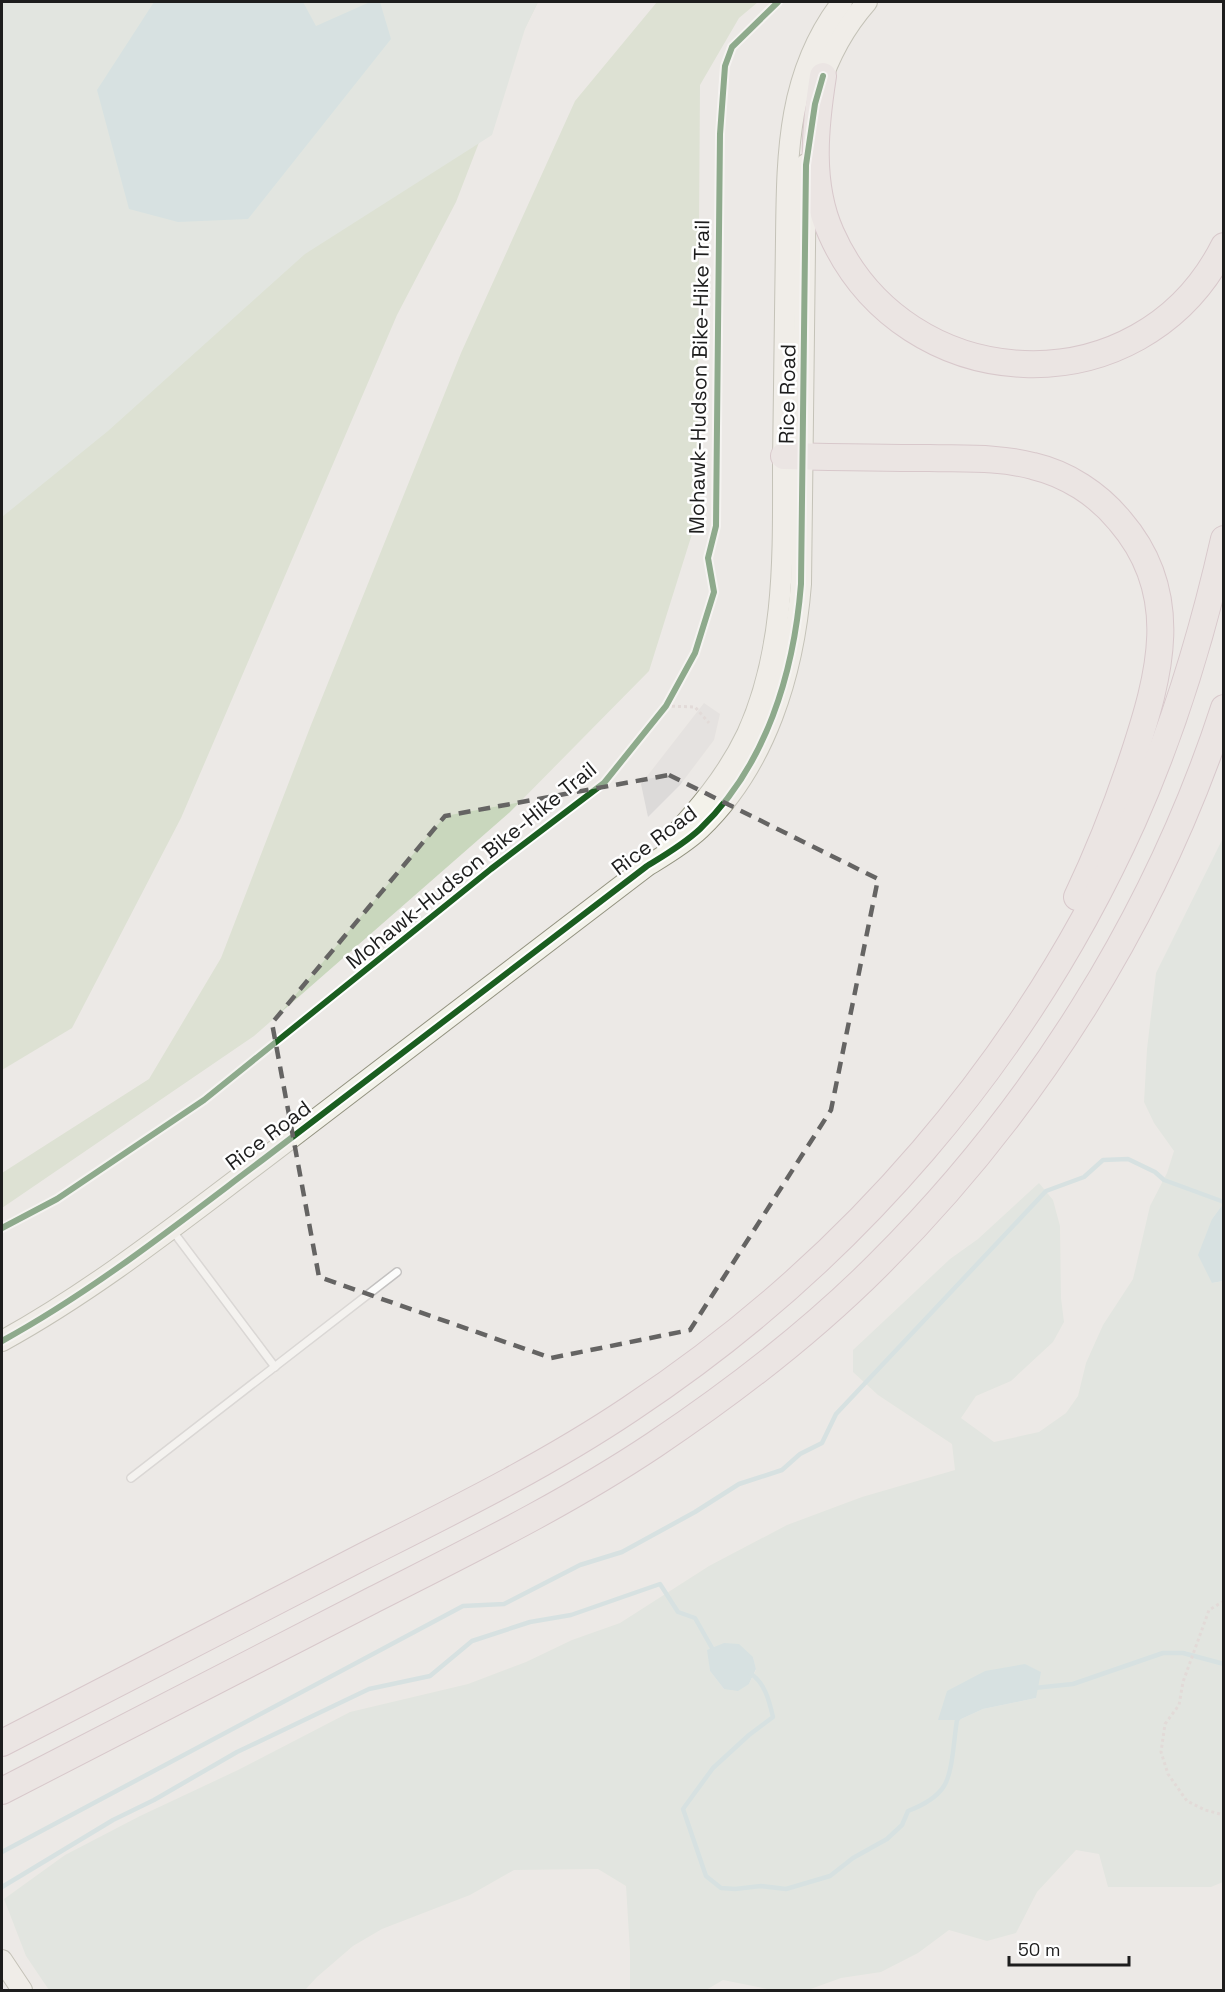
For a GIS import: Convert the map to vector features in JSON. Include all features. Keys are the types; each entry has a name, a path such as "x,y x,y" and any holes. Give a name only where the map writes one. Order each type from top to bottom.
{"highway":[{"path":"823,76 816,133 816,157 822,206 830,231 851,269 872,297 913,331 936,343 982,359 1031,365 1080,359 1104,352 1141,334 1168,316 1202,282 1224,246"},
{"path":"793,456 987,459 1011,461 1057,473 1078,484 1114,513 1130,532 1142,552 1154,582 1161,621 1158,671 1121,794 1107,832 1052,947 959,1108"},
{"path":"2,1743 476,1499 578,1442 627,1411 718,1347 806,1273 886,1193 959,1108 1025,1018 1055,971 1100,890 1151,778 1178,707 1195,652 1224,539"},
{"path":"2,1791 546,1510 600,1479 660,1441 744,1382 836,1305 878,1265 957,1179 1028,1090 1064,1039 1122,940 1149,888 1194,787 1224,708"},
{"path":"1209,750 1224,718"}],"street":[{"name":"Rice Road","path":"793,456 786,186 790,132 796,99 805,69 817,41 842,2"},
{"name":"Rice Road","path":"2,1341 49,1315 171,1229 647,866 720,782 747,734 758,705 767,676 779,615 782,560 793,456 806,165 814,104 834,50 848,25 867,2"},
{"path":"2,1960 22,1990"}],"lane":[{"path":"171,1229 275,1367"},
{"path":"131,1478 397,1272"}],"path":[{"path":"659,714 672,695"},
{"path":"666,706 695,707 709,723"},
{"path":"1224,1600 1209,1610 1183,1682 1179,1705 1165,1724 1161,1752 1168,1774 1187,1801 1205,1810 1224,1815"}],"highlighted area":[{"path":"669,775 878,879 831,1110 690,1330 551,1358 319,1277 272,1023 445,816"}],"green space":[{"path":"2,2 538,2 517,44 456,202 397,315 181,818 72,1028 2,1070"},
{"path":"657,2 758,2 739,18 700,85 697,518 649,671 510,812 254,1036 2,1208 2,1173 149,1079 221,958 311,725 461,353 575,101"}],"shaded area":[{"path":"2,2 538,2 525,29 492,135 305,254 108,431 2,517"},
{"path":"704,703 720,714 714,740 680,785 648,817 641,784"},
{"path":"1223,838 1223,1204 1212,1219 1212,1283 1224,1281 1223,1882 1211,1887 1108,1887 1099,1854 1076,1850 1037,1892 1016,1933 987,1941 949,1930 918,1953 881,1972 841,1978 808,1990 772,1990 723,1980 706,1990 630,1990 626,1886 598,1869 514,1870 470,1895 382,1929 353,1946 305,1990 49,1990 26,1956 4,1899 65,1855 350,1712 468,1684 526,1662 572,1640 620,1623 709,1566 787,1525 862,1497 955,1470 952,1444 878,1395 853,1372 853,1350 950,1259 978,1239 1039,1183 1053,1200 1060,1226 1061,1298 1064,1322 1053,1342 1011,1381 976,1396 961,1418 994,1442 1039,1432 1066,1413 1078,1396 1086,1363 1103,1325 1133,1279 1150,1206 1167,1173 1174,1151 1154,1123 1144,1102 1147,1049 1156,973","holes":["708,1650 753,1657 756,1670 749,1684 724,1689 710,1671","1025,1664 1036,1698 983,1709 959,1720 939,1720"]}],"water":[{"path":"154,2 303,2 316,26 370,2 380,2 391,39 248,219 178,222 129,209 97,90"},
{"path":"1223,1204 1223,1281 1212,1283 1198,1255 1212,1219"},
{"path":"724,1643 739,1644 753,1657 756,1669 749,1684 738,1691 724,1689 710,1671 707,1650"},
{"path":"1025,1664 1041,1672 1036,1698 983,1709 959,1720 938,1720 947,1691 985,1671"}],"waterway":[{"path":"2,1852 463,1606 504,1604 580,1565 622,1552 695,1512 739,1484 782,1470 800,1454 822,1443 836,1414 1046,1191 1084,1177 1103,1160 1128,1159 1155,1172 1164,1180 1224,1202"},
{"path":"2,1887 113,1820 154,1800 237,1752 369,1689 430,1676 472,1641 530,1622 571,1615 660,1584 678,1612 695,1618 715,1651"},
{"path":"1034,1688 1073,1684 1163,1653 1183,1653 1224,1664"},
{"path":"750,1673 763,1687 773,1717 749,1735 713,1768 683,1809 706,1876 721,1888 761,1886 786,1889 830,1876 853,1858 887,1839 902,1825 908,1811 933,1798 944,1786 951,1763 957,1720 961,1715"}],"cycle path":[{"name":"Mohawk-Hudson Bike-Hike Trail","path":"2,1228 57,1199 204,1100 491,869 604,783 666,706 695,653 714,592 708,558 716,526 720,134 725,66 732,47 778,2"},
{"path":"2,1341 104,1278 313,1122 647,866 688,840 723,804 743,777 773,716 783,684 792,651 801,584 806,165 815,104 823,76"}]}
